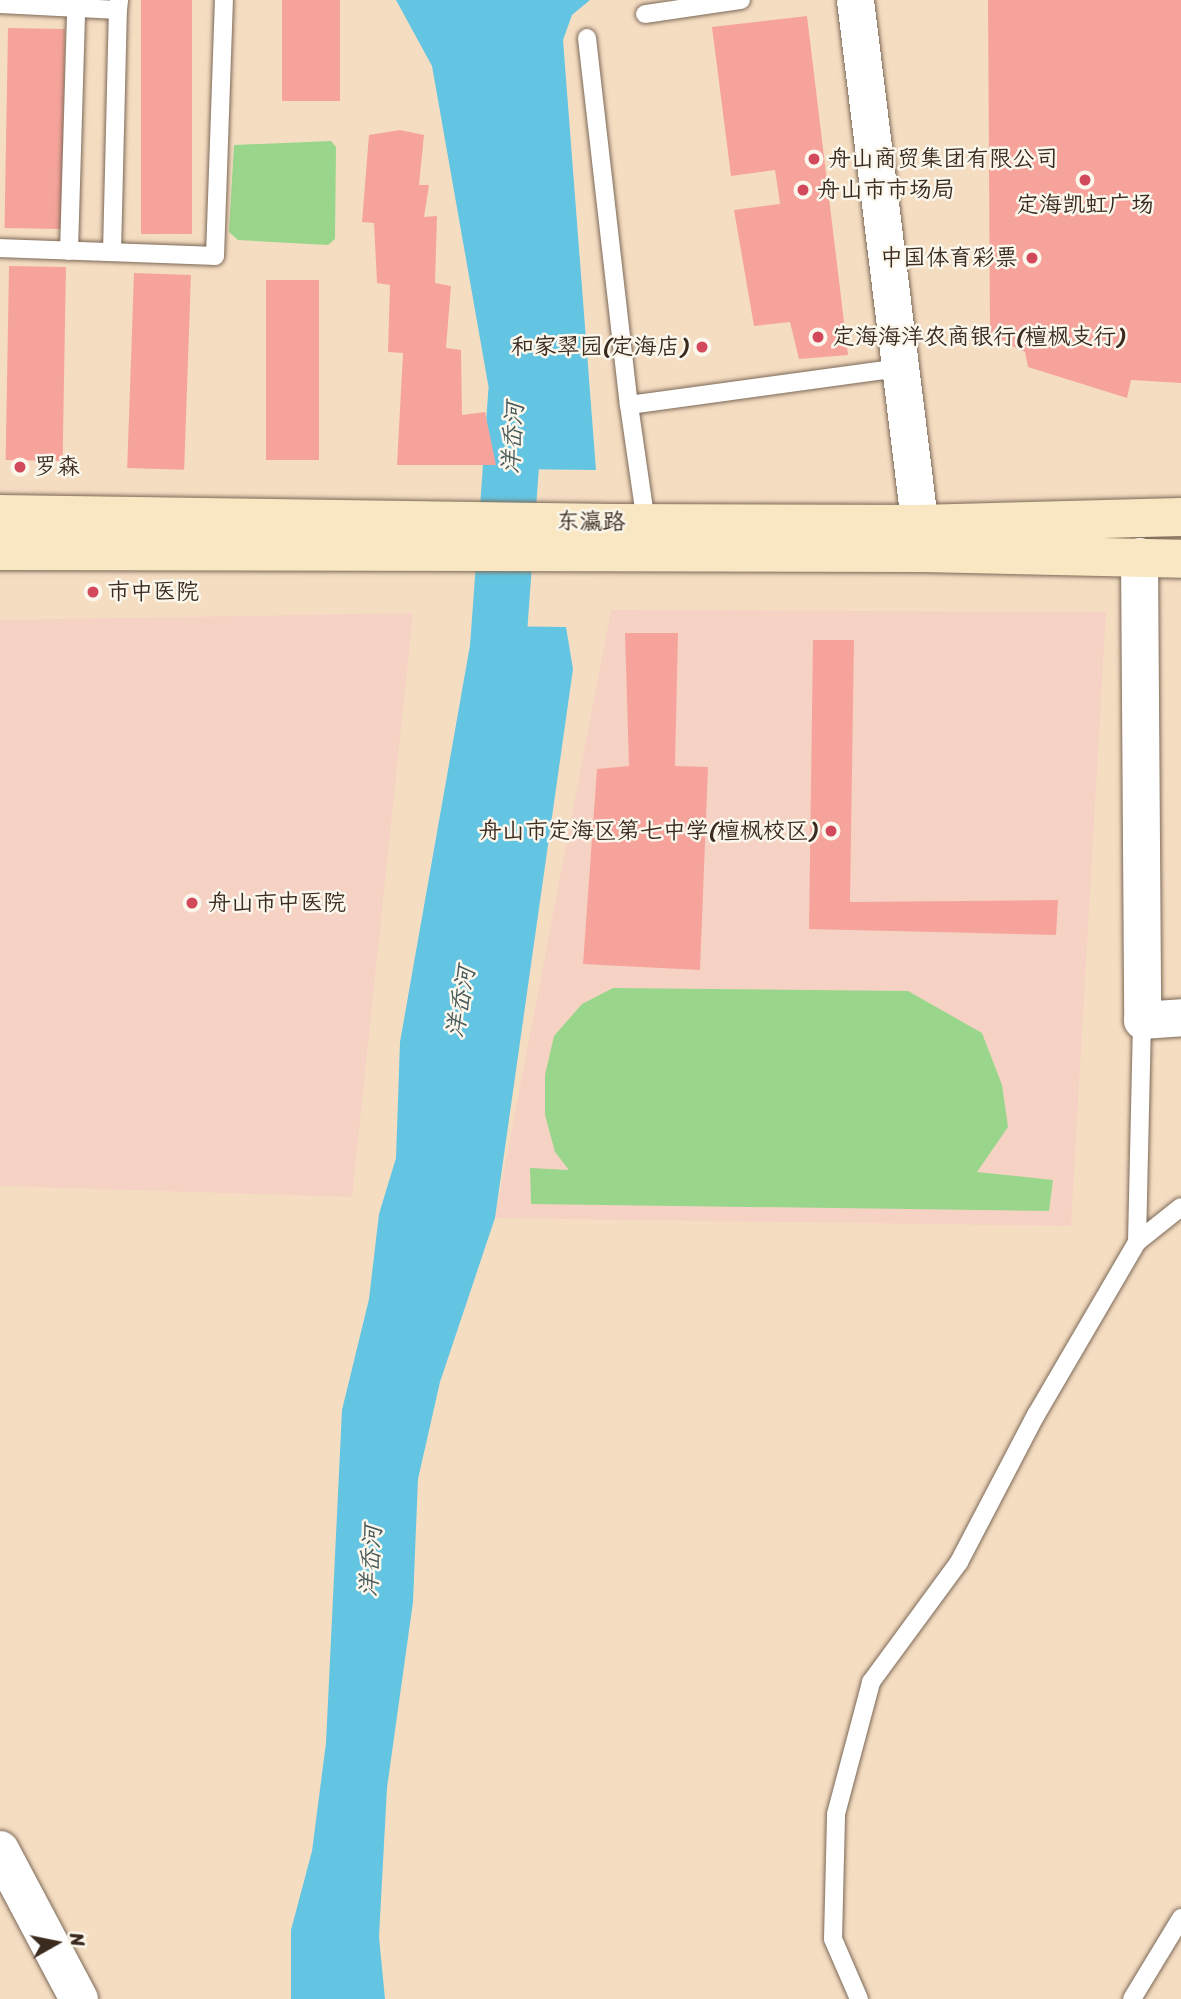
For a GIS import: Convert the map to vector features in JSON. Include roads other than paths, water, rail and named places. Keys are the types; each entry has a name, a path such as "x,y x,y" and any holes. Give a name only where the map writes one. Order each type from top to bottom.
{"main road":[{"name":"东瀛路","path":"0,514 459,535"},
{"name":"东瀛路","path":"921,539 1181,517"},
{"name":"东瀛路","path":"0,551 459,535 623,533 921,539 1181,559"}],"street":[{"path":"855,0 921,539"},
{"path":"1139,556 1142,1020 1181,1017"},
{"path":"0,1850 79,1999"}],"lane":[{"path":"0,248 215,256 224,0"},
{"path":"645,14 741,0"},
{"path":"0,4 76,8 118,5 112,253"},
{"path":"69,251 76,8"},
{"path":"587,38 629,405 623,533"},
{"path":"629,405 900,368"},
{"path":"1138,1242 1142,1020"},
{"path":"859,1999 833,1940 836,1814 871,1682 960,1562 1036,1415 1138,1242 1181,1207"},
{"path":"1132,1999 1181,1918"}],"water":[{"path":"396,0 590,0 572,15 563,40 596,470 503,469 432,66"},
{"path":"486,626 566,627 573,669 495,1218 440,1382 418,1479 413,1602 387,1788 379,1937 385,1999 291,1999 291,1930 312,1851 326,1743 342,1410 369,1299 379,1214 396,1158 400,1042 472,634"}],"waterway":[{"name":"洋岙河","path":"494,703 516,393"}],"place":[{"name":"舟山商贸集团有限公司","path":"814,159"},
{"name":"定海凯虹广场","path":"1085,180"},
{"name":"舟山市市场局","path":"803,190"},
{"name":"中国体育彩票","path":"1032,258"},
{"name":"定海海洋农商银行(檀枫支行)","path":"818,337"},
{"name":"和家翠园(定海店)","path":"702,347"},
{"name":"罗森","path":"20,467"},
{"name":"市中医院","path":"93,592"},
{"name":"舟山市定海区第七中学(檀枫校区)","path":"831,831"},
{"name":"舟山市中医院","path":"192,903"}]}
